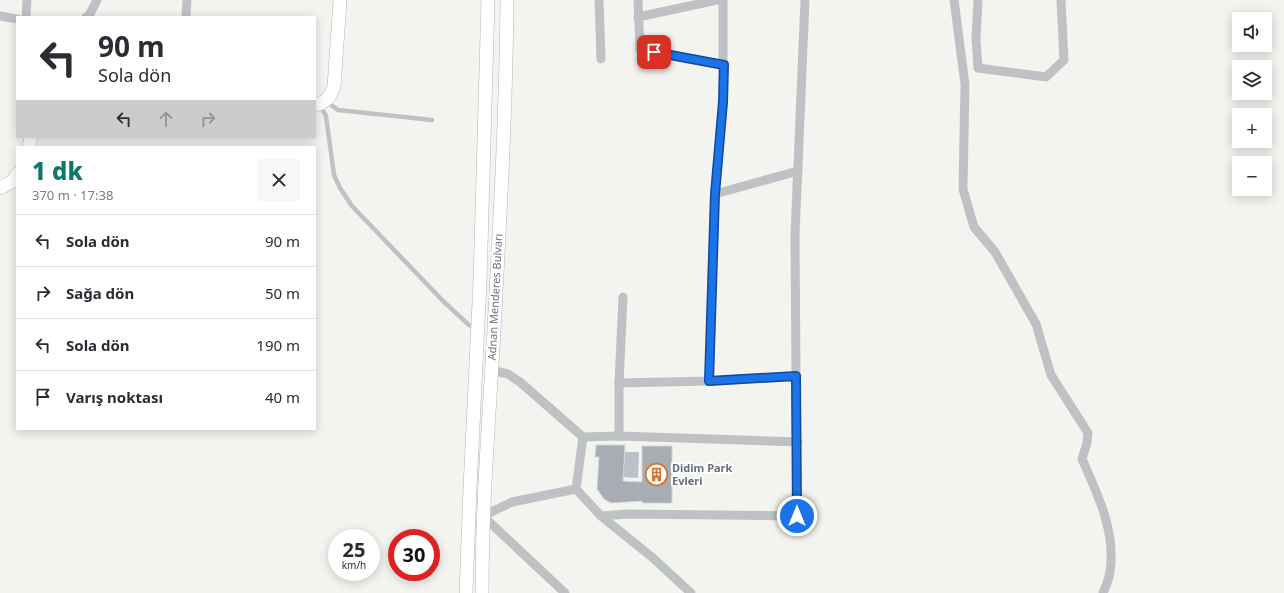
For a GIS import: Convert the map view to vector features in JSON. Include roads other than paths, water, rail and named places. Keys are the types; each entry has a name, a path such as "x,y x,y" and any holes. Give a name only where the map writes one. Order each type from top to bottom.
{"main road":[{"path":"320,104 331,94 334,87 340,0"},
{"name":"Adnan Menderes Bulvarı","path":"466,593 478,328 488,0"},
{"name":"Adnan Menderes Bulvarı","path":"482,593 483,516 504,125 507,0"},
{"path":"0,188 13,181 16,176"}],"street":[{"path":"26,16 27,0"},
{"path":"87,16 90,14 97,0"},
{"path":"599,0 601,59"},
{"path":"638,0 640,49 724,65"},
{"path":"638,17 717,0"},
{"path":"709,381 715,194 723,102 723,0"},
{"path":"601,516 627,514 797,516 798,442 795,235 805,0"},
{"path":"954,0 965,84 963,189 974,227 995,252 1036,324 1051,375 1088,433 1087,443 1082,459 1099,498 1109,528 1111,555 1110,574 1103,593"},
{"path":"978,0 976,39 978,68 1046,77 1064,60 1061,0"},
{"path":"186,16 189,1"},
{"path":"0,16 16,20"},
{"path":"960,42 976,39"},
{"path":"715,194 798,171"},
{"path":"619,436 619,383 623,297"},
{"path":"491,370 508,374 520,382 583,437 619,436 798,442"},
{"path":"619,383 709,381 796,376"},
{"path":"576,489 583,437"},
{"path":"566,593 483,516 512,502 576,489"},
{"path":"576,489 601,516 653,558 690,593"}],"lane":[{"path":"320,104 338,110 432,120"},
{"path":"320,104 326,116 334,175 340,188 352,206 458,316 469,325 478,328"}],"place":[{"name":"Didim Park Evleri","path":"657,474"}]}
